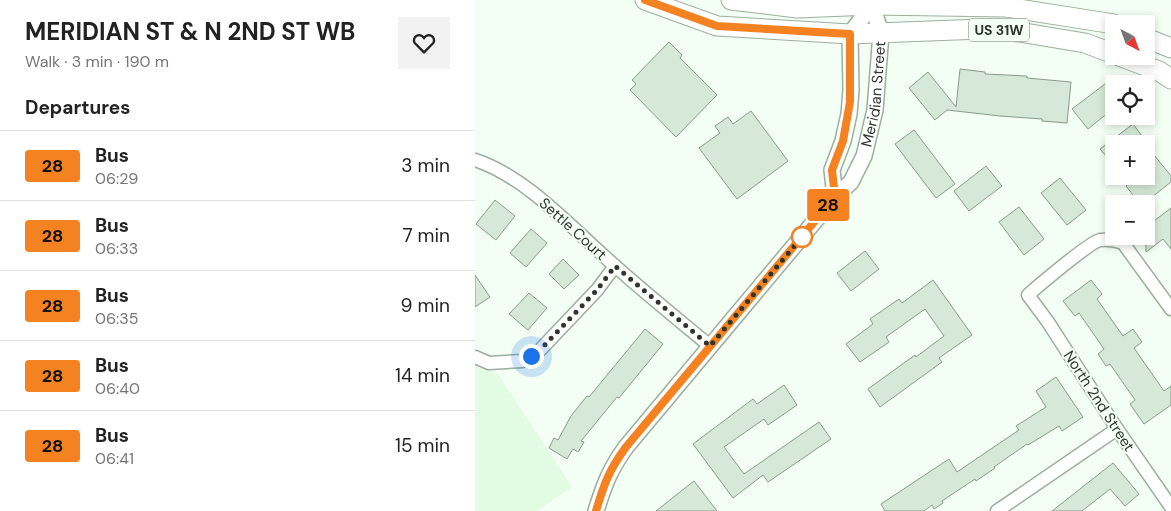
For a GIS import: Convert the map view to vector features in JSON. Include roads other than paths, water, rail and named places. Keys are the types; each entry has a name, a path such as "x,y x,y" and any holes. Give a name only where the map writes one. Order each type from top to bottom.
{"main road":[{"name":"US 31W","path":"645,0 717,26 850,34 982,29 1019,32 1085,43 1105,51"},
{"name":"US 31W","path":"731,0 797,8 872,5 1006,7 1105,23"},
{"path":"1155,42 1171,48"},
{"path":"1142,65 1171,78"}],"street":[{"name":"Meridian Street","path":"835,197 832,170 843,141 850,106 850,34 872,5"},
{"name":"Meridian Street","path":"596,511 603,486 612,466 626,447 835,197 851,182 864,156 875,110 881,33 872,5"},
{"name":"Settle Court","path":"475,160 491,165 532,193 710,346"},
{"name":"North 2nd Street","path":"1171,309 1123,243 1115,240 1098,240 1041,282 1028,295 1171,507"},
{"path":"475,356 489,363 522,362 540,350 597,290 615,266"},
{"path":"997,511 1117,429"}]}
